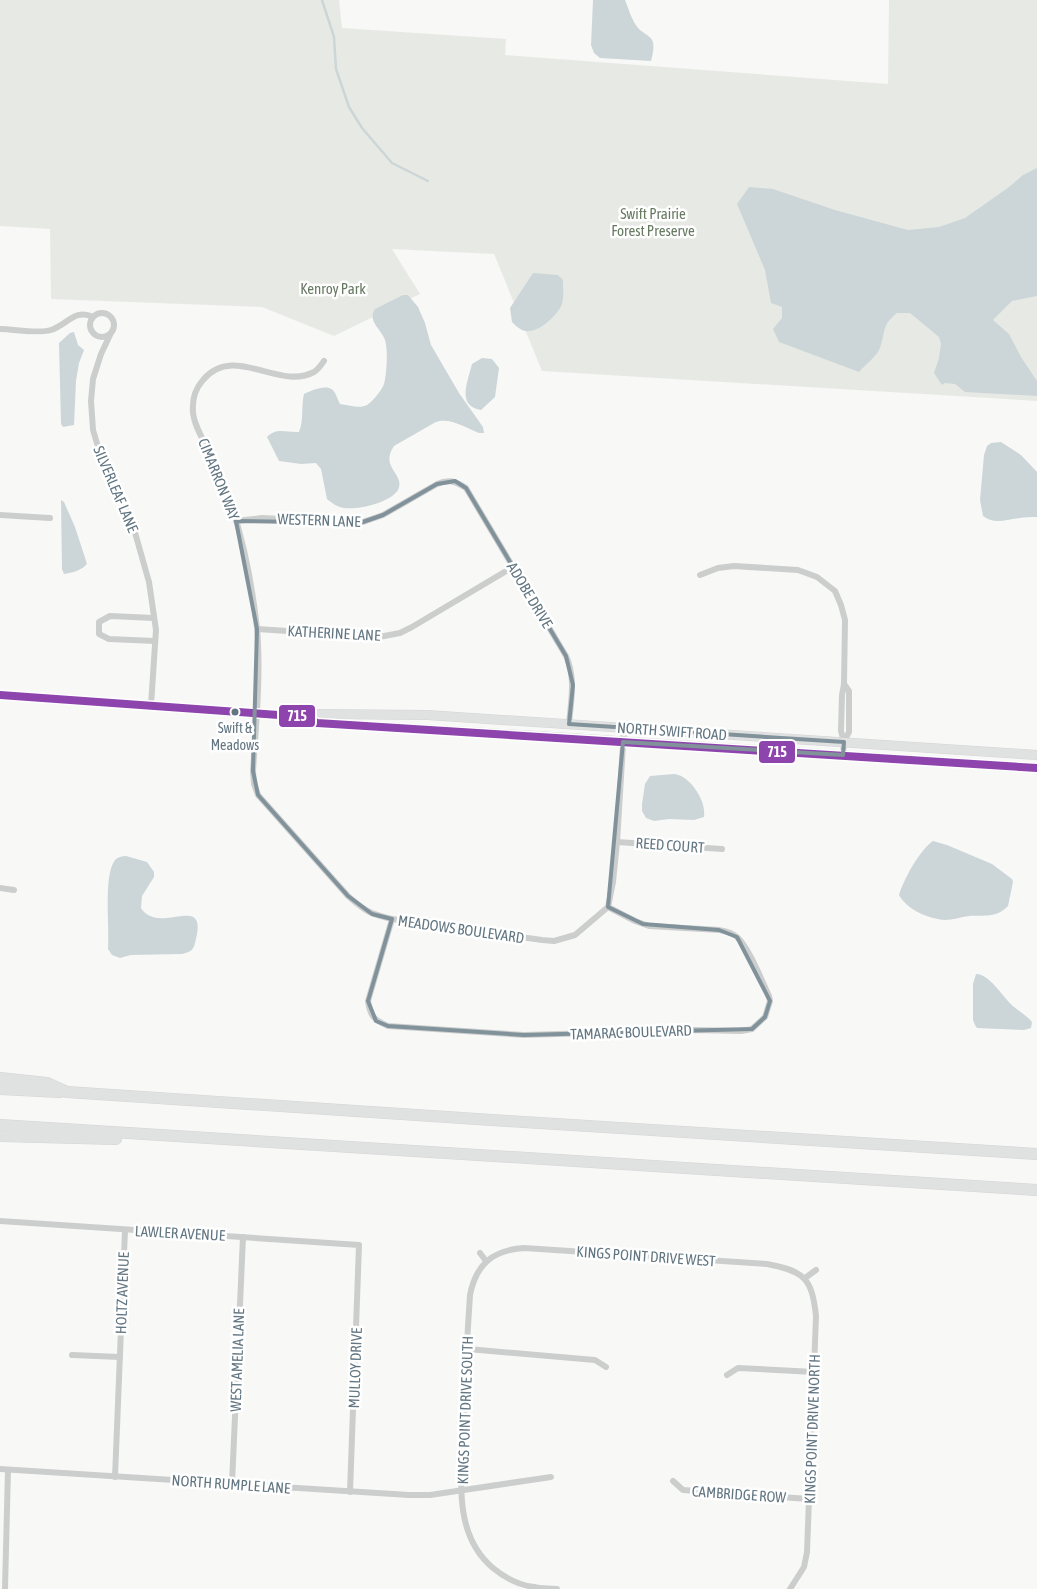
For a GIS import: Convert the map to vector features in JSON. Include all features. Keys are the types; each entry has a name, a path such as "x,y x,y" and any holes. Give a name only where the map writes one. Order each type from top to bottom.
{"highway":[{"path":"0,1078 47,1083 67,1092"},
{"path":"0,1089 1037,1154"},
{"path":"0,1125 1037,1191"},
{"path":"0,1136 226,1143 271,1141"}],"street":[{"path":"99,313 104,313 112,318 115,327 110,335 101,338 93,333 90,324 99,313"},
{"path":"0,328 45,331 52,330 74,316 82,314 94,317"},
{"name":"SILVERLEAF LANE","path":"110,335 93,379 91,401 93,430 102,460 132,522 149,582 156,630 151,705"},
{"name":"CIMARRON WAY","path":"256,712 257,629 248,570 236,520 216,465 193,415 194,397 200,384 209,374 230,366 255,368 283,376 297,376 315,371 324,361"},
{"name":"WESTERN LANE","path":"236,520 262,518 360,523 383,515 437,484 451,480"},
{"name":"ADOBE DRIVE","path":"451,480 466,488 572,667 573,685 569,724"},
{"path":"0,515 50,518"},
{"path":"700,575 718,568 734,566 798,570 810,573 821,579 835,591 844,613 844,684 841,731 844,742 843,755"},
{"name":"KATHERINE LANE","path":"257,629 379,637 390,636 412,627 513,568"},
{"path":"154,618 110,616 99,622 99,634 109,639 155,641"},
{"name":"NORTH SWIFT ROAD","path":"0,695 307,717 318,714 427,715 1037,755"},
{"name":"MEADOWS BOULEVARD","path":"256,712 253,771 254,784 258,795 348,896 372,914 392,919 554,941 575,935 608,908"},
{"name":"NORTH SWIFT ROAD","path":"307,717 317,723 1037,768"},
{"path":"608,908 617,842 624,728"},
{"name":"REED COURT","path":"617,842 722,849"},
{"path":"0,888 14,890"},
{"name":"TAMARAC BOULEVARD","path":"392,919 368,1001 369,1010 376,1021 388,1026 524,1035 694,1030 741,1031 752,1029 765,1017 770,1001 769,996 737,937 729,932 719,930 643,924 608,908"},
{"name":"LAWLER AVENUE","path":"0,1221 359,1244"},
{"name":"HOLTZ AVENUE","path":"115,1477 125,1230"},
{"name":"WEST AMELIA LANE","path":"232,1484 243,1237"},
{"name":"MULLOY DRIVE","path":"350,1492 359,1244"},
{"name":"KINGS POINT DRIVE WEST","path":"495,1256 508,1250 524,1248 767,1264 796,1273 805,1278"},
{"path":"480,1253 486,1261"},
{"name":"KINGS POINT DRIVE SOUTH","path":"495,1256 486,1261 472,1281 470,1295 462,1490 463,1511 467,1530 477,1550 491,1567 521,1584 557,1589"},
{"path":"805,1278 816,1270"},
{"name":"KINGS POINT DRIVE NORTH","path":"791,1589 800,1576 806,1560 809,1498 816,1316 811,1288 805,1278"},
{"path":"468,1349 595,1360 606,1367"},
{"path":"72,1355 120,1357"},
{"path":"727,1375 738,1368 814,1372"},
{"name":"NORTH RUMPLE LANE","path":"0,1469 409,1495 430,1495 551,1477"},
{"path":"5,1589 8,1470"},
{"name":"CAMBRIDGE ROW","path":"673,1481 683,1490 809,1498"}],"highlighted area":[{"path":"455,481 466,488 566,656 573,685 569,724 844,742 843,755 623,742 608,907 643,924 719,930 737,937 770,1001 765,1017 752,1029 524,1035 388,1026 376,1021 368,1001 392,919 372,914 348,896 258,795 253,771 257,629 236,521 360,523 383,515 437,484"}],"green space":[{"name":"Swift Prairie Forest Preserve","path":"0,0 339,0 342,28 506,39 505,55 888,84 889,0 1037,0 1037,401 542,371 494,254 392,249 420,294 334,336 262,307 51,299 50,229 0,226"}],"shaded area":[{"path":"593,0 625,0 631,17 638,28 652,40 653,51 651,61 600,58 594,53 591,45"},
{"path":"1037,168 1037,296 1012,301 993,320 1009,334 1037,381 1037,396 965,392 955,384 945,383 942,385 934,373 941,344 939,337 910,313 897,313 888,322 878,351 859,372 779,342 773,329 782,318 782,307 771,303 765,270 737,204 749,187 773,189 835,210 908,230 939,227 965,218 1023,175"},
{"path":"533,273 558,275 563,280 563,302 560,309 547,323 536,329 525,331 519,329 512,322 510,308"},
{"path":"403,295 408,295 418,307 431,345 459,393 483,427 484,433 479,433 451,422 439,421 434,423 394,446 389,460 400,484 394,495 373,505 357,508 341,507 327,499 321,469 316,463 301,464 279,461 267,437 278,431 299,432 304,394 312,391 325,387 329,388 333,390 340,404 361,407 367,405 374,398 384,384 387,356 385,340 374,321 373,313 375,309"},
{"path":"74,332 78,345 84,350 79,363 76,381 74,425 63,427 61,424 59,343 70,333"},
{"path":"482,358 492,359 499,368 495,397 481,410 473,408 468,404 466,385 472,364"},
{"path":"1001,442 1021,455 1037,472 1037,517 996,521 983,516 980,500 984,455 987,446 991,443"},
{"path":"61,500 64,502 75,527 87,564 77,571 64,574 62,569"},
{"path":"674,774 686,779 696,790 703,804 704,817 694,820 669,819 654,821 646,818 642,811 642,804 645,784 650,776"},
{"path":"933,841 992,864 1012,879 1008,906 995,914 945,920 926,916 907,905 899,895 901,888 917,858"},
{"path":"126,856 147,862 154,872 154,877 142,896 141,908 149,916 170,918 189,916 195,919 198,927 195,943 191,951 182,954 131,955 120,958 112,955 108,949 109,878 115,860"},
{"path":"976,974 992,982 1010,1003 1032,1022 1031,1028 1024,1030 977,1028 973,1020 973,984"}],"waterway":[{"path":"322,0 334,37 336,69 349,107 362,128 392,163 428,181"}],"transit line":[{"name":"715","path":"0,695 307,717 317,723 1037,768"}],"place":[{"name":"Swift & Meadows","path":"235,712"}],"park label":[{"name":"Kenroy Park","path":"333,288"}]}
